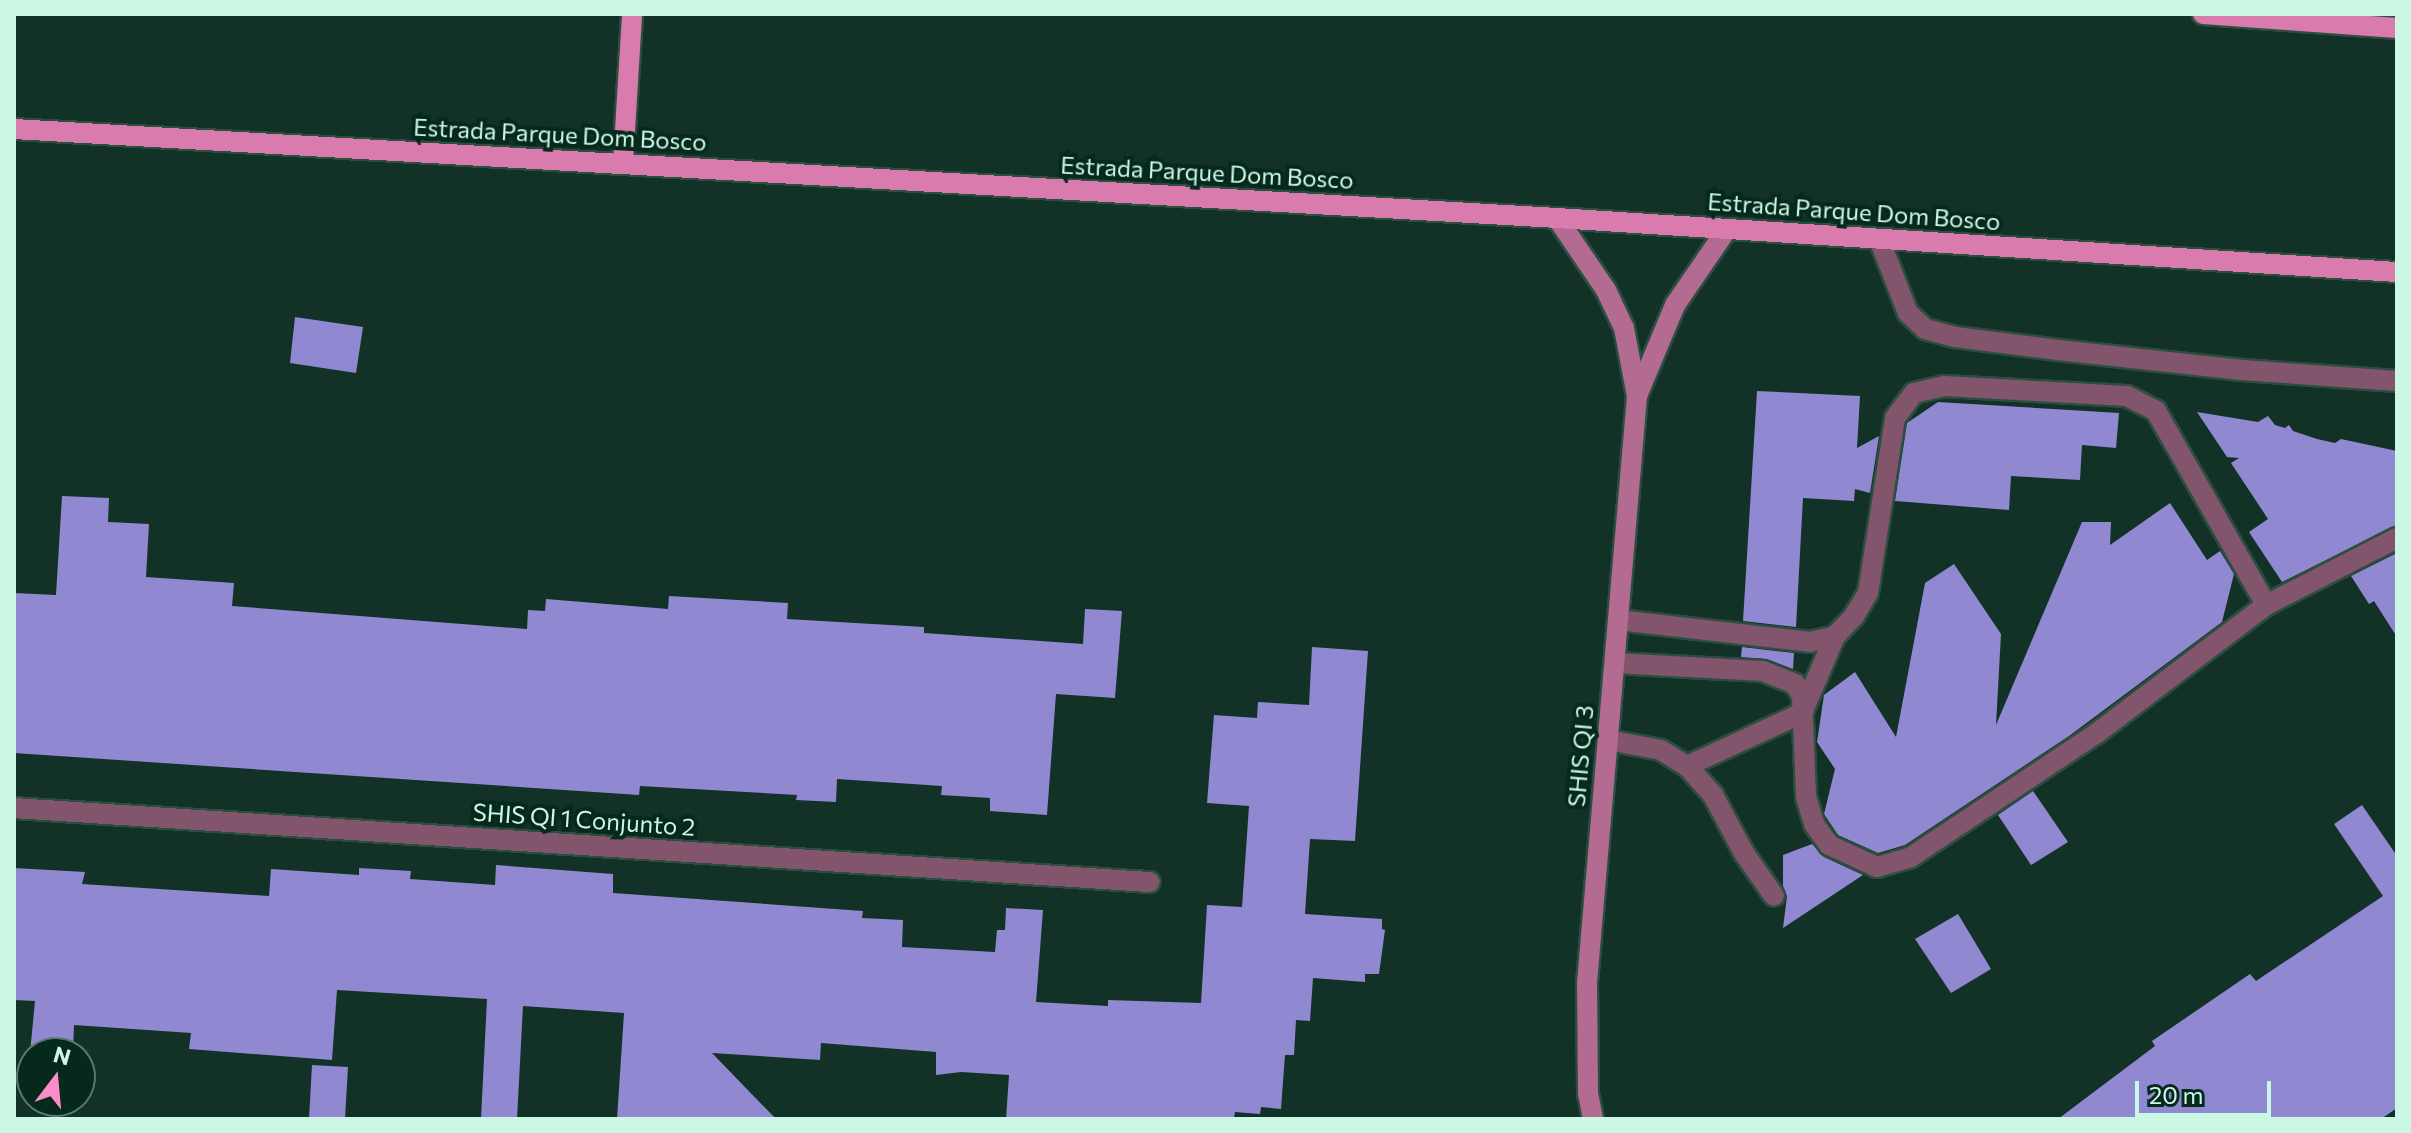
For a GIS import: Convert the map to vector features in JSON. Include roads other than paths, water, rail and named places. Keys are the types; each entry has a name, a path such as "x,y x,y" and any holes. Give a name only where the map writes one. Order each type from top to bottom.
{"main road":[{"path":"623,163 632,14"},
{"path":"2203,14 2397,28"},
{"name":"Estrada Parque Dom Bosco","path":"14,129 1557,218 2397,272"}],"street":[{"name":"SHIS QI 3","path":"1557,218 1606,290 1624,328 1637,396 1587,983 1588,1094 1593,1119"},
{"name":"SHIS QI 3","path":"1637,396 1675,305 1727,229"},
{"path":"1879,239 1908,313 1925,329 1955,337 2180,364 2397,381"},
{"path":"1687,766 1802,713 1835,636 1854,616 1868,593 1895,418 1914,393 1944,386 2127,396 2156,411 2266,605"},
{"path":"1615,663 1763,671 1795,684 1802,696 1806,797 1814,824 1829,845 1877,867 1911,857 2097,733 2266,605 2397,538"},
{"path":"1618,620 1810,642 1835,636"},
{"path":"1608,740 1661,750 1687,766 1713,795 1744,853 1774,896"},
{"name":"SHIS QI 1 Conjunto 2","path":"14,808 1150,882"}]}
